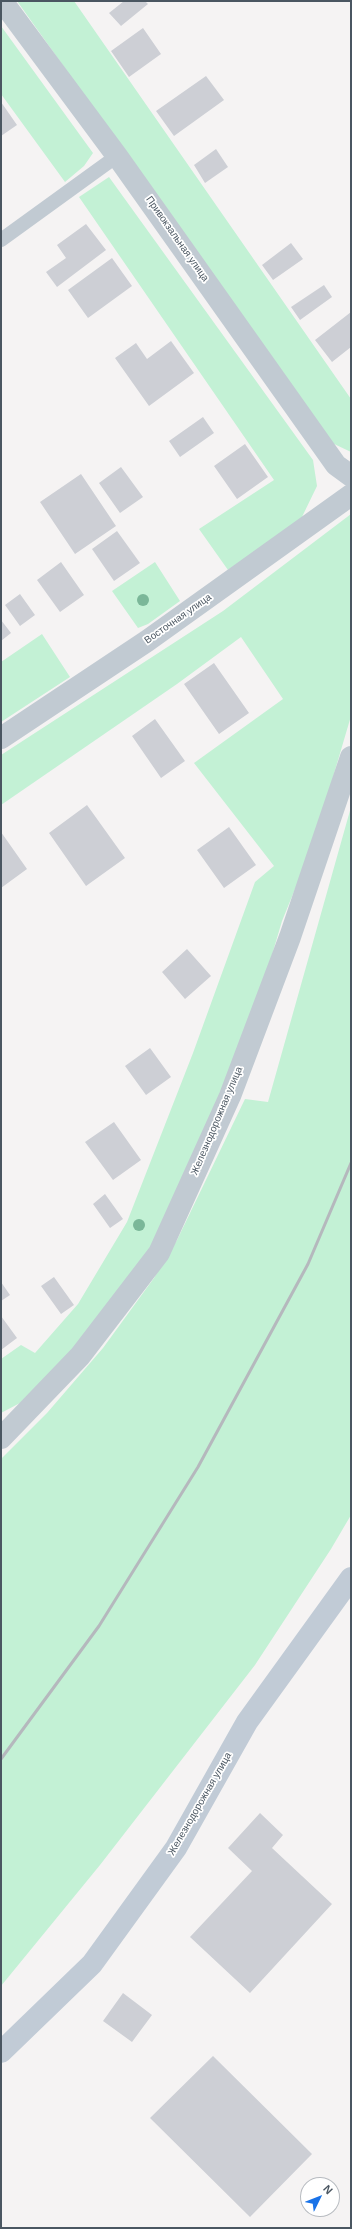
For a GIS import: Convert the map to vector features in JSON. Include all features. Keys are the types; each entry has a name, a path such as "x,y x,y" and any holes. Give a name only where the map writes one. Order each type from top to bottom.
{"main road":[{"name":"Железнодорожная улица","path":"1,2052 92,1964 176,1848 247,1722 351,1578"}],"street":[{"name":"Привокзальная улица","path":"2,1 118,156 336,465 351,476"},
{"name":"Восточная улица","path":"1,738 147,640 351,494"},
{"name":"Железнодорожная улица","path":"1,1438 80,1356 158,1253 230,1096 290,937 351,757"}],"lane":[{"path":"1,240 118,156"}],"green space":[{"path":"17,1 74,1 351,399 351,452 332,443"},
{"path":"1,26 93,153 84,166 65,182 1,94"},
{"path":"109,177 313,460 317,486 301,519 228,570 199,529 274,480 79,197"},
{"path":"351,514 351,716 313,845 282,921 264,982 224,1084 155,1241 78,1347 20,1403 1,1413 1,1359 21,1345 35,1353 78,1304 127,1222 193,1053 255,882 274,866 194,763 283,699 241,637 177,684 1,805 1,755 223,611"},
{"path":"155,562 180,601 148,624 138,628 112,591"},
{"path":"42,634 70,677 1,722 1,662"},
{"path":"351,807 351,1515 331,1549 255,1665 100,1865 1,1986 1,1459 47,1413 103,1348 154,1278 177,1240 245,1099 268,1102"}],"building":[{"path":"124,1 145,1 148,4 121,26 109,13"},
{"path":"143,28 161,54 129,77 111,51"},
{"path":"206,76 224,100 174,136 156,111"},
{"path":"1,102 17,125 1,136"},
{"path":"216,149 228,167 205,183 194,165"},
{"path":"86,224 106,250 57,287 46,272 66,258 57,245"},
{"path":"291,243 303,259 273,280 262,265"},
{"path":"112,258 132,286 88,318 68,290"},
{"path":"324,285 332,297 300,320 291,307"},
{"path":"351,312 351,347 332,362 315,340"},
{"path":"171,341 194,373 149,406 115,358 136,343 147,359"},
{"path":"203,417 214,433 180,457 169,441"},
{"path":"245,444 268,477 237,499 214,466"},
{"path":"121,467 143,497 120,513 99,483"},
{"path":"81,474 116,526 75,554 40,502"},
{"path":"117,531 140,563 114,581 92,549"},
{"path":"61,562 84,595 60,612 37,580"},
{"path":"20,594 35,615 20,626 5,605"},
{"path":"1,620 11,633 1,641"},
{"path":"214,663 249,713 219,734 184,684"},
{"path":"155,719 185,761 161,778 132,736"},
{"path":"87,805 125,858 86,886 49,833"},
{"path":"229,827 256,865 224,888 197,850"},
{"path":"1,832 27,869 1,888"},
{"path":"187,949 211,976 185,999 162,972"},
{"path":"150,1048 171,1077 146,1095 125,1066"},
{"path":"114,1122 141,1160 113,1180 85,1142"},
{"path":"105,1194 123,1219 110,1228 93,1204"},
{"path":"54,1277 74,1305 61,1314 41,1286"},
{"path":"1,1282 10,1295 1,1301"},
{"path":"1,1316 17,1338 1,1350"},
{"path":"260,1813 283,1835 272,1848 332,1904 250,1993 190,1937 252,1871 228,1848"},
{"path":"123,1993 152,2015 132,2042 103,2021"},
{"path":"213,2056 312,2154 250,2217 150,2118"}],"railway":[{"path":"1,1759 99,1626 198,1467 308,1264 351,1163"}]}
